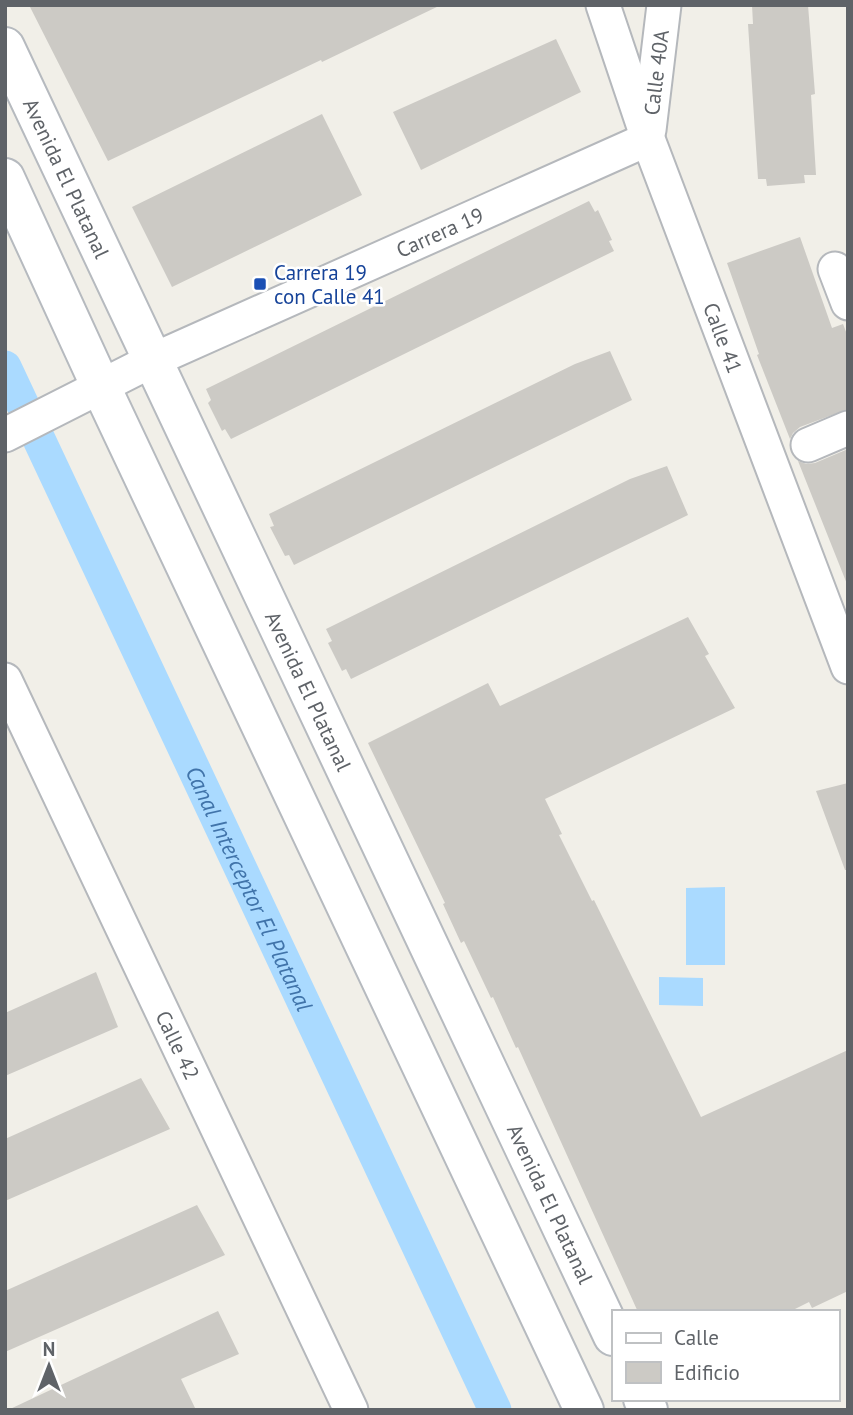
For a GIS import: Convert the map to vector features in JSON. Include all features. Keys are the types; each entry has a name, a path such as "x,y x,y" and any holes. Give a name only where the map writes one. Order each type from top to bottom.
{"main road":[{"name":"Avenida El Platanal","path":"5,47 612,1334"},
{"path":"5,178 90,392 584,1410"}],"street":[{"name":"Calle 41","path":"603,5 648,139 848,667"},
{"name":"Calle 40A","path":"648,139 664,5"},
{"name":"Carrera 19","path":"5,435 152,360 648,139"},
{"path":"835,269 848,303"},
{"path":"808,445 848,428"},
{"name":"Calle 42","path":"5,680 351,1410"}],"water":[{"path":"725,887 725,965 686,965 686,888"},
{"path":"659,977 703,978 703,1006 659,1005"}],"building":[{"path":"29,5 441,5 108,161"},
{"path":"752,5 808,5 815,94 811,95 816,175 804,175 805,183 767,186 766,179 758,179 748,24 753,24"},
{"path":"556,39 581,92 421,170 393,112"},
{"path":"322,114 362,195 172,287 132,207"},
{"path":"589,201 595,212 598,210 612,240 609,241 614,251 231,439 225,429 222,431 208,403 211,400 206,389"},
{"path":"800,237 832,328 843,324 848,337 848,409 800,427 790,439 757,355 759,354 727,263"},
{"path":"610,351 632,400 294,565 289,555 285,556 270,527 274,526 269,514 575,364"},
{"path":"848,449 847,584 798,461 815,463"},
{"path":"667,466 688,515 351,679 346,669 342,671 328,643 332,641 326,629 630,479"},
{"path":"688,617 709,654 705,656 735,708 545,799 562,834 559,835 701,1117 848,1050 848,1291 812,1308 809,1302 793,1310 637,1310 518,1047 516,1048 464,941 461,943 443,904 445,903 368,743 488,683 500,706"},
{"path":"848,783 848,870 845,870 816,791"},
{"path":"96,972 118,1027 5,1076 5,1013"},
{"path":"141,1078 170,1129 5,1201 5,1139"},
{"path":"197,1205 225,1255 5,1352 5,1291"},
{"path":"218,1311 239,1354 181,1379 196,1410 8,1410"}],"waterway":[{"name":"Canal Interceptor El Platanal","path":"5,367 495,1410"}],"place":[{"name":"Carrera 19 con Calle 41","path":"260,284"}]}
